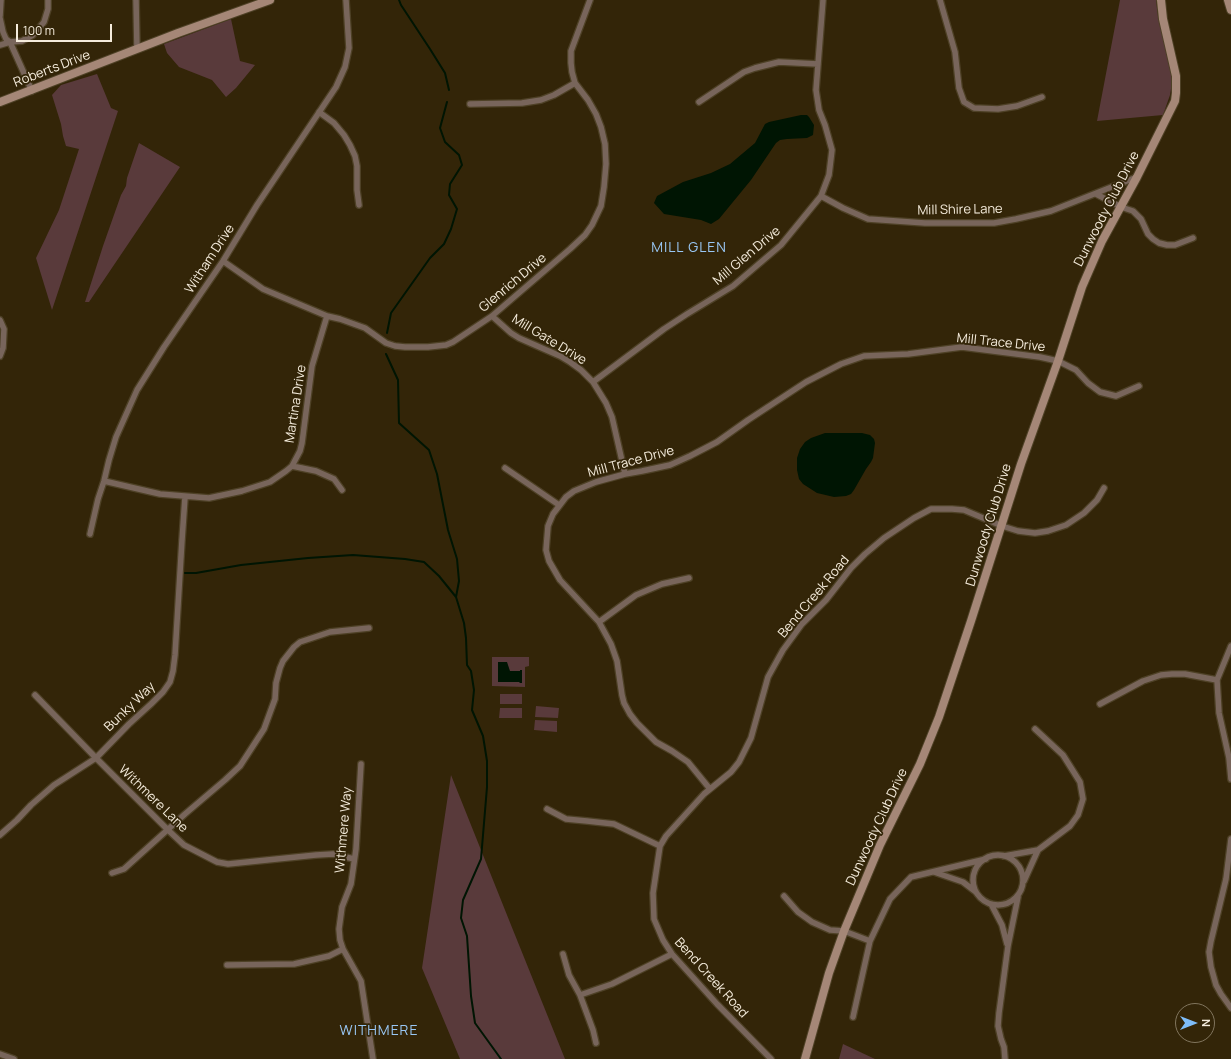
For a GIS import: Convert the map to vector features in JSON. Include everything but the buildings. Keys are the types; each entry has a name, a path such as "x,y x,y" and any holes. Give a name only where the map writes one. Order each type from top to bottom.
{"street":[{"path":"1,0 0,17 6,38 10,42 32,91"},
{"path":"0,45 22,41 33,35 44,22 48,9 48,0"},
{"path":"136,0 137,49"},
{"name":"Roberts Drive","path":"0,102 270,0"},
{"name":"Witham Drive","path":"90,534 98,499 116,437 137,390 164,347 223,261 257,205 336,87 349,48 346,0"},
{"name":"Glenrich Drive","path":"223,261 263,289 327,316 365,328 386,343 405,347 428,348 446,345 492,316 570,250 592,225 601,206 606,164 603,133 596,114 588,100 575,83 570,63 571,51 590,0"},
{"name":"Mill Glen Drive","path":"593,382 664,329 733,286 781,245 821,196 829,175 832,150 819,110 816,90 823,0"},
{"path":"940,0 955,52 959,88 964,102 974,108 998,109 1017,106 1042,97"},
{"name":"Dunwoody Club Drive","path":"805,1059 829,973 844,931 880,845 920,764 939,717 1021,464 1058,361 1082,287 1102,241 1137,178 1174,101 1176,93 1176,76 1166,32 1161,0"},
{"path":"1228,0 1231,10"},
{"path":"699,102 744,72 755,68 779,62 818,64"},
{"path":"470,104 522,103 536,101 554,95 575,83"},
{"path":"319,112 334,123 350,145 357,166 356,190 359,205"},
{"name":"Mill Shire Lane","path":"821,196 868,219 925,223 994,223 1050,211 1137,178"},
{"path":"1096,194 1138,214 1148,234 1159,243 1175,245 1193,238"},
{"name":"Martina Drive","path":"104,481 145,491 185,497 209,498 242,492 270,482 279,477 292,466 300,451 312,366 327,316"},
{"name":"Mill Gate Drive","path":"492,316 519,338 570,362 593,382 606,403 612,417 626,474"},
{"path":"0,320 4,329 3,348 0,356"},
{"name":"Mill Trace Drive","path":"710,789 688,762 656,742 630,714 622,696 614,651 599,622 560,580 549,561 546,550 548,526 553,514 566,497 574,491 596,482 670,465 690,456 717,442 806,382 841,364 864,356 908,354 962,347 1040,357 1058,361 1076,370 1088,383 1100,392 1116,396 1139,386"},
{"path":"292,466 316,471 334,479 342,490"},
{"path":"505,468 559,506"},
{"name":"Bend Creek Road","path":"772,1059 717,1004 672,954 663,940 654,919 653,893 660,846 678,822 710,789 731,772 740,762 752,738 768,677 783,650 802,624 826,600 865,554 884,538 914,518 931,509 964,510 1018,531 1035,533 1048,531 1066,525 1084,513 1097,500 1104,488"},
{"name":"Bunky Way","path":"0,835 31,805 54,786 96,758 163,692 170,682 175,655 185,497"},
{"path":"599,622 636,595 662,584 689,578"},
{"path":"112,873 124,869 240,766 255,745 271,714 275,699 276,683 283,661 300,642 330,632 369,628"},
{"path":"1231,646 1217,680 1219,713 1229,758 1231,778"},
{"path":"1100,704 1143,681 1161,675 1185,674 1217,680"},
{"name":"Withmere Lane","path":"36,695 96,758 184,845 218,862 228,864 316,854 333,854 354,859"},
{"path":"1004,856 1038,850 1070,826 1078,815 1083,799 1080,782 1063,755 1035,729"},
{"name":"Withmere Way","path":"361,764 359,819 356,849 351,884 342,907 339,929 343,949 361,981 373,1059"},
{"path":"548,810 566,819 614,824 660,846"},
{"path":"1231,839 1228,880 1211,940 1209,957 1216,985 1231,1008"},
{"path":"1005,1059 1004,1047 998,1026 1008,946 1018,897 1038,850"},
{"path":"854,1017 870,941 890,899 911,877 986,859 995,855 1009,857 1017,863 1022,872 1024,882"},
{"path":"976,892 973,883 974,874 978,865 986,859"},
{"path":"933,872 963,882 976,892 982,900 995,906 1005,905 1018,897"},
{"path":"784,896 798,912 812,922 830,930 844,931 870,941"},
{"path":"991,904 1002,925 1008,946"},
{"path":"227,965 294,964 329,956 343,949"},
{"path":"563,954 569,975 580,995 594,1030 596,1043"},
{"path":"580,995 619,981 672,954"},
{"path":"0,1054 14,1059"}],"shaded area":[{"path":"1120,0 1156,0 1158,16 1171,68 1172,83 1170,95 1163,115 1097,121"},
{"path":"231,19 240,61 255,65 236,88 226,97 212,80 179,67 167,53 164,44"},
{"path":"97,74 111,108 118,111 52,310 36,258 59,210 79,149 66,146 52,95 61,85"},
{"path":"801,115 807,115 814,125 813,135 807,138 780,140 776,143 751,180 719,219 711,224 701,220 664,214 654,203 657,196 683,182 711,173 730,164 755,143 765,124"},
{"path":"139,143 180,167 89,302 85,302 121,195 126,186 127,178"},
{"path":"825,433 862,433 870,435 874,439 875,443 873,458 854,490 851,494 846,496 834,497 817,493 803,484 799,479 797,458 800,449 805,442 811,438"},
{"path":"492,657 529,657 529,666 525,667 525,687 492,686"},
{"path":"498,662 507,662 510,671 522,670 522,683 498,682"},
{"path":"500,694 522,694 522,704 500,704"},
{"path":"536,706 559,708 558,718 535,717"},
{"path":"500,708 522,708 522,718 499,718"},
{"path":"535,720 557,721 557,732 534,730"},
{"path":"451,775 565,1059 460,1059 422,968"},
{"path":"843,1044 875,1059 839,1059"}],"waterway":[{"path":"399,0 445,73 449,90"},
{"path":"387,333 391,313 430,258 444,244 451,229 457,209 449,195 450,184 462,165 459,155 445,142 440,128 447,102"},
{"path":"386,354 398,380 399,423 429,450 437,474 448,530 457,559 459,581 456,597"},
{"path":"185,573 196,573 241,565 353,555 405,559 424,562 439,576 456,597 464,623 467,665 471,671 474,690 472,710 483,736 487,761 487,787 481,859 463,900 461,918 467,936 471,996 475,1023 501,1059"}],"district":[{"name":"MILL GLEN","path":"689,248"},
{"name":"WITHMERE","path":"379,1031"}]}
